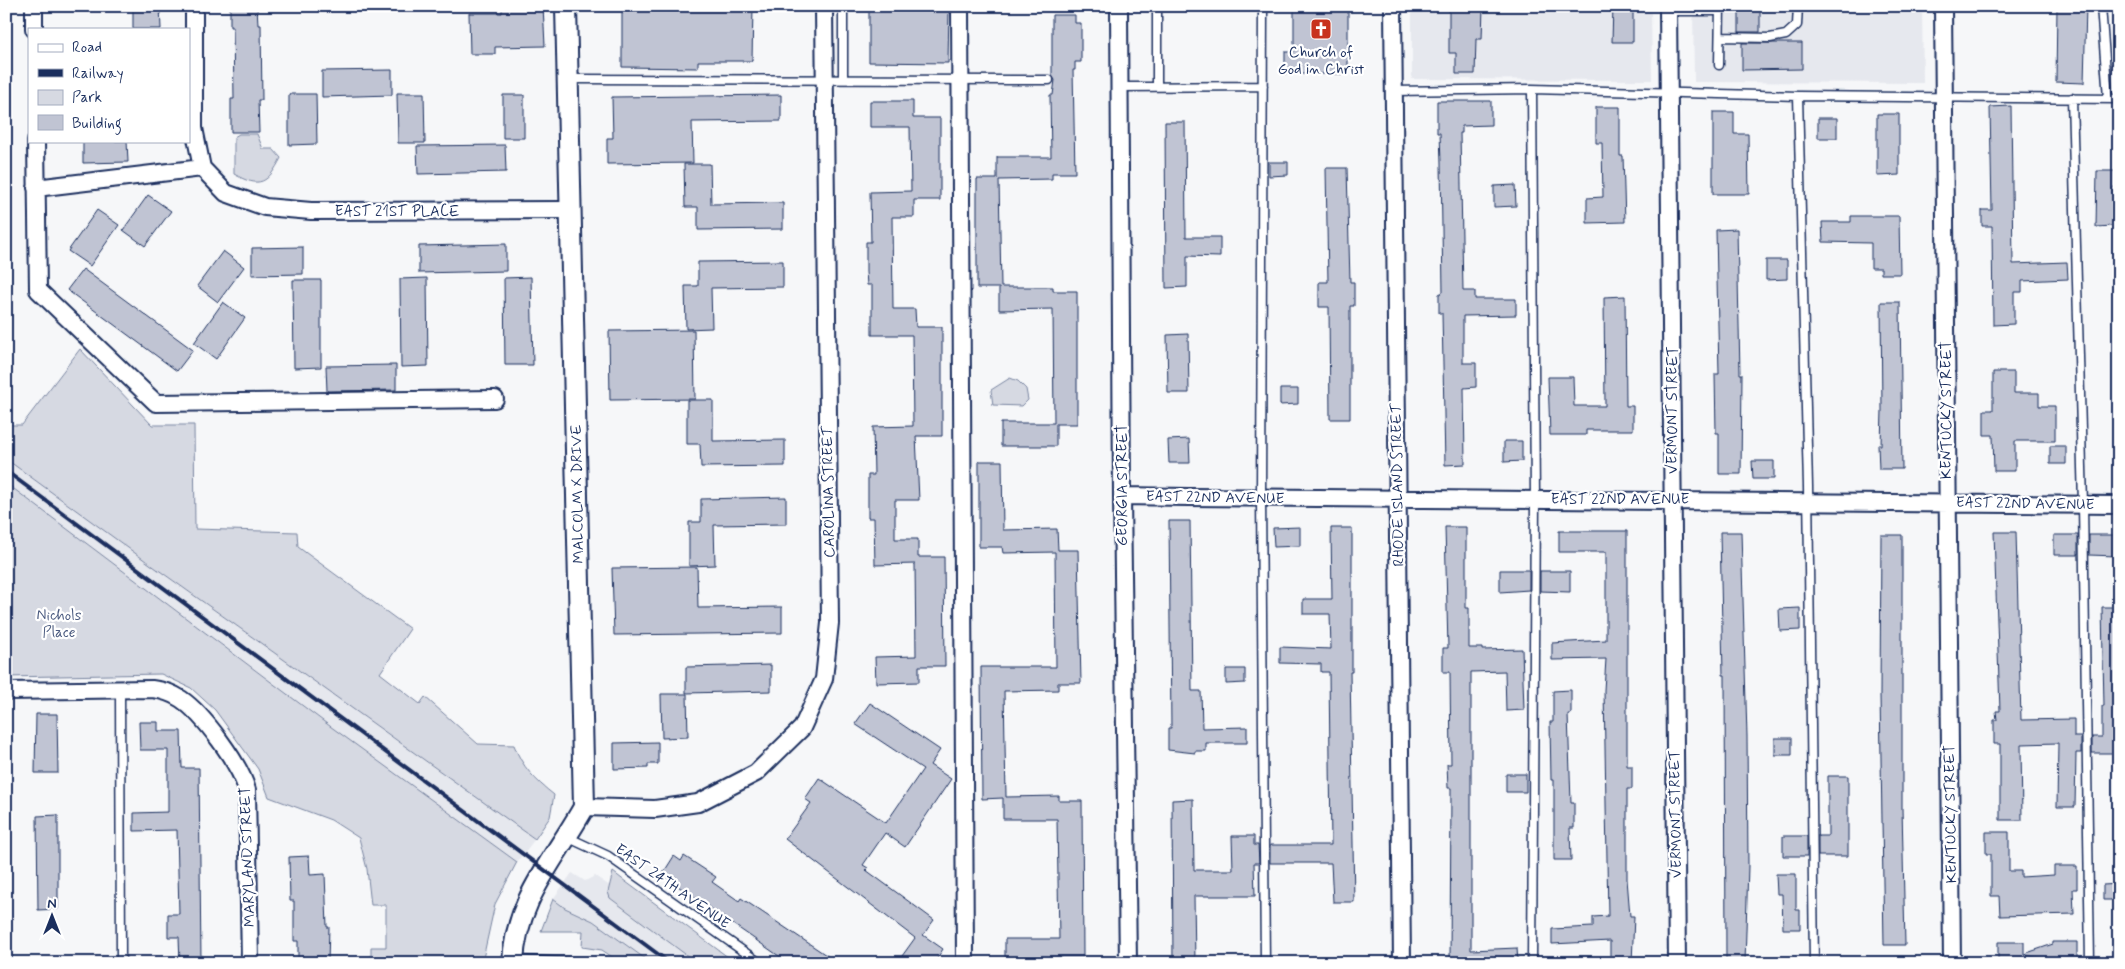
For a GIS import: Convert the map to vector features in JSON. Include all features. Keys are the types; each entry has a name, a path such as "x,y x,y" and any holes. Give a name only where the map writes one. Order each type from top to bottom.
{"street":[{"path":"34,6 34,28"},
{"path":"36,188 202,168 194,128 194,6"},
{"name":"MALCOLM X DRIVE","path":"566,6 566,79 584,807"},
{"name":"CAROLINA STREET","path":"584,807 655,809 698,803 756,773 802,728 824,679 830,623 824,6"},
{"path":"960,6 965,963"},
{"name":"GEORGIA STREET","path":"1119,6 1122,496 1128,963"},
{"name":"RHODE ISLAND STREET","path":"1393,6 1402,963"},
{"name":"KENTUCKY STREET","path":"1943,6 1952,963"},
{"name":"VERMONT STREET","path":"1668,9 1677,963"},
{"path":"36,142 38,290 156,403 495,399"},
{"name":"EAST 21ST PLACE","path":"202,168 226,192 265,206 311,211 570,210"},
{"name":"EAST 22ND AVENUE","path":"1122,496 1397,500 1809,500 2119,505"},
{"path":"6,691 120,688"},
{"name":"MARYLAND STREET","path":"120,688 167,692 179,698 195,712 232,757 244,778 248,802 250,963"},
{"path":"513,962 516,932 523,908 584,807"}],"lane":[{"path":"843,6 843,80"},
{"path":"1157,6 1157,86"},
{"path":"1263,6 1261,498 1265,963"},
{"path":"1720,37 1770,38 1786,35 1797,25 1798,6"},
{"path":"2101,6 2108,98"},
{"path":"1668,9 1720,9 1719,64"},
{"path":"824,35 843,35"},
{"path":"566,79 1049,80"},
{"path":"1120,87 1263,86"},
{"path":"1532,90 1535,499 1532,963"},
{"path":"1393,91 1669,91 1798,96 2119,98"},
{"path":"1798,96 1809,500 1814,963"},
{"path":"2072,98 2083,504 2090,963"},
{"path":"120,688 121,963"},
{"name":"EAST 24TH AVENUE","path":"567,837 608,856 760,963"},
{"path":"513,962 594,963"}],"shaded area":[{"path":"1412,6 1651,6 1652,80 1412,79"},
{"path":"1693,6 1922,6 1923,83 1694,82"},
{"path":"6,459 535,839 517,862 473,831 6,483"},
{"path":"572,873 585,881 595,876 610,886 608,892 610,898 697,963 651,963 593,921 565,908 553,899"}],"green space":[{"path":"239,134 257,134 263,149 273,149 281,158 272,173 262,181 250,181 234,174 234,137"},
{"path":"80,349 152,425 194,425 195,529 297,532 298,547 410,629 380,673 420,704 425,697 478,744 514,745 530,773 554,795 550,817 535,839 6,459 6,421 12,425 22,425"},
{"path":"1010,378 1018,381 1026,389 1028,400 1022,406 993,405 991,390"},
{"name":"Nichols Place","path":"6,483 323,721 517,862 495,904 482,963 371,963 371,947 386,947 386,905 371,905 367,869 359,838 331,820 269,797 258,769 215,710 191,688 161,674 6,677"},
{"path":"613,872 736,963 697,963 610,898 608,892"},
{"path":"553,899 565,908 593,921 651,963 621,963 602,950 582,947 583,931 541,931"}],"building":[{"path":"133,6 160,6 161,28 133,28"},
{"path":"230,6 257,6 258,25 261,25 262,100 258,100 259,132 231,132 231,99 234,99 233,27 230,27"},
{"path":"502,6 543,6 545,46 495,47 495,54 470,54 469,13 502,13"},
{"path":"622,6 753,6 752,61 698,61 698,68 622,67"},
{"path":"869,6 949,6 948,63 869,62"},
{"name":"Church of God in Christ","path":"1294,6 1348,6 1348,74 1285,74 1285,52 1294,52"},
{"path":"1449,6 1483,6 1482,39 1476,39 1475,74 1456,74 1456,53 1449,53"},
{"path":"1613,6 1633,6 1633,42 1612,42"},
{"path":"1739,6 1760,6 1760,32 1739,32"},
{"path":"2057,6 2086,6 2084,83 2056,82"},
{"path":"1052,15 1075,15 1075,23 1081,23 1081,62 1075,62 1075,70 1073,70 1075,173 1052,173 1052,179 999,180 1001,287 1053,287 1053,291 1077,291 1077,424 1056,424 1056,446 1001,446 1001,423 1054,423 1053,309 999,310 999,288 977,288 977,179 997,179 997,157 1051,157 1050,95 1053,95 1055,80 1052,76"},
{"path":"1742,43 1802,43 1802,69 1742,70"},
{"path":"392,70 392,95 322,97 322,71"},
{"path":"397,93 424,93 425,143 398,143"},
{"path":"289,94 316,94 317,144 289,145"},
{"path":"503,95 524,95 524,138 503,138"},
{"path":"781,95 781,121 692,122 693,163 607,164 607,138 613,138 612,97"},
{"path":"870,101 913,101 913,118 940,118 940,200 914,200 914,217 892,217 893,309 915,309 916,327 942,327 942,436 916,436 919,500 895,500 895,539 918,539 918,557 944,557 945,666 919,666 919,682 876,683 875,657 916,656 915,564 875,565 874,518 868,518 868,475 874,475 873,427 913,426 912,335 872,335 872,285 867,285 866,272 866,242 871,242 870,192 911,191 910,127 870,127"},
{"path":"1437,101 1491,101 1491,125 1462,126 1462,133 1460,133 1463,291 1475,291 1475,299 1516,299 1516,315 1463,316 1463,363 1476,363 1476,387 1464,388 1465,464 1445,465 1442,313 1439,313 1439,294 1443,292 1441,163 1440,133 1437,133"},
{"path":"2011,106 2013,264 2067,262 2068,279 2022,281 2022,292 2014,292 2014,324 1993,325 1992,226 1982,226 1982,210 1992,210 1990,107"},
{"path":"1596,107 1620,107 1620,156 1623,156 1625,222 1587,223 1587,198 1603,197 1602,143 1596,143"},
{"path":"1713,112 1734,112 1734,134 1748,134 1749,194 1713,194"},
{"path":"1877,114 1899,114 1899,175 1877,176"},
{"path":"1818,118 1837,118 1837,138 1818,138"},
{"path":"1165,122 1185,122 1186,237 1220,237 1220,257 1187,256 1187,287 1166,288"},
{"path":"83,142 127,142 128,162 83,163"},
{"path":"505,145 506,172 418,174 417,146"},
{"path":"1269,162 1288,162 1288,175 1269,176"},
{"path":"684,164 710,164 711,204 783,203 783,229 698,230 698,207 685,207"},
{"path":"1326,168 1347,168 1350,282 1354,282 1354,306 1350,306 1350,419 1330,419 1329,307 1319,307 1319,282 1328,282"},
{"path":"2097,171 2119,171 2119,187 2113,187 2113,226 2096,227"},
{"path":"1515,185 1516,206 1494,207 1494,186"},
{"path":"148,195 171,211 145,246 123,230"},
{"path":"97,210 119,225 90,266 68,251"},
{"path":"1851,216 1899,216 1900,274 1881,274 1881,268 1871,268 1871,243 1823,242 1822,222 1851,222"},
{"path":"1737,229 1740,374 1742,374 1741,474 1719,474 1719,433 1716,433 1715,374 1719,374 1716,230"},
{"path":"506,244 506,271 419,273 419,246"},
{"path":"303,247 303,274 252,275 252,248"},
{"path":"223,251 244,267 218,302 197,286"},
{"path":"1766,260 1787,260 1787,279 1766,280"},
{"path":"783,261 783,287 711,288 712,328 686,329 685,286 698,286 698,262"},
{"path":"83,269 193,350 177,371 67,290"},
{"path":"531,277 533,365 505,365 504,278"},
{"path":"427,278 428,366 401,367 400,279"},
{"path":"293,280 321,280 321,367 294,368"},
{"path":"1625,296 1626,406 1633,406 1633,430 1586,430 1586,435 1550,435 1548,377 1573,377 1574,406 1605,406 1604,297"},
{"path":"223,302 245,318 216,359 194,343"},
{"path":"1881,302 1900,302 1902,469 1879,469 1878,445 1881,445 1882,410"},
{"path":"694,330 695,399 610,400 609,331"},
{"path":"1188,334 1189,393 1168,393 1167,335"},
{"path":"396,365 396,390 327,391 326,366"},
{"path":"1993,372 2014,372 2014,393 2039,393 2039,406 2055,406 2055,441 2015,441 2015,471 1994,471 1993,435 1984,435 1984,410 1993,410"},
{"path":"1280,389 1298,389 1298,404 1280,405"},
{"path":"687,400 713,400 713,441 785,440 785,466 701,467 700,444 687,444"},
{"path":"1189,439 1190,463 1169,463 1168,440"},
{"path":"1504,441 1522,441 1522,461 1504,462"},
{"path":"2050,446 2066,446 2066,464 2050,464"},
{"path":"979,461 1002,461 1003,530 1057,529 1058,550 1078,550 1081,683 1058,683 1058,690 1004,691 1006,797 1059,796 1059,801 1082,801 1083,957 1061,957 1061,962 1005,963 1005,939 1059,939 1057,819 1003,819 1003,798 982,799 981,667 1056,667 1055,552 1003,553 1002,547 979,547"},
{"path":"1752,461 1774,461 1774,479 1753,479"},
{"path":"786,497 786,524 714,525 715,565 689,566 689,522 701,522 701,499"},
{"path":"1169,521 1190,521 1192,691 1201,691 1202,728 1247,727 1247,743 1206,743 1206,751 1195,751 1195,753 1168,750 1168,728 1171,728"},
{"path":"1300,527 1300,546 1274,547 1273,528"},
{"path":"1445,527 1466,527 1466,608 1469,608 1469,648 1482,648 1482,650 1522,649 1524,710 1506,711 1505,671 1471,672 1471,950 1517,948 1518,963 1450,963 1451,788 1448,788 1447,764 1451,764 1450,672 1443,672 1443,648 1448,648"},
{"path":"1331,528 1352,528 1352,672 1350,672 1354,902 1333,902 1331,863 1270,863 1270,845 1331,845 1329,672 1321,672 1321,664 1280,663 1280,647 1331,649 1330,614 1303,614 1303,599 1332,599"},
{"path":"1559,531 1627,531 1627,766 1632,766 1632,789 1627,789 1627,879 1630,916 1634,916 1632,963 1610,963 1610,941 1552,944 1552,929 1593,927 1593,917 1608,916 1604,690 1606,659 1552,660 1552,643 1606,640 1606,552 1559,552"},
{"path":"1720,532 1741,532 1747,736 1748,866 1745,963 1726,963 1725,675 1723,675"},
{"path":"1994,532 2016,532 2021,720 2074,719 2074,737 2081,737 2081,753 2076,753 2075,807 2057,807 2058,743 2021,744 2022,820 2000,820 2000,744 1994,744 1994,720 1997,720 1996,711 2000,711"},
{"path":"1881,535 1902,535 1902,808 1905,945 1884,945 1880,695"},
{"path":"2054,535 2078,535 2078,555 2054,555"},
{"path":"2089,535 2117,535 2117,556 2089,555"},
{"path":"697,567 698,608 782,607 782,633 614,635 612,568"},
{"path":"1500,570 1529,570 1529,590 1500,592"},
{"path":"1540,571 1570,571 1570,592 1540,591"},
{"path":"2102,607 2119,607 2119,753 2092,753 2092,737 2102,737 2102,706 2104,706"},
{"path":"1800,608 1800,630 1780,631 1779,609"},
{"path":"771,665 771,691 686,693 686,667"},
{"path":"1226,669 1245,669 1245,683 1226,684"},
{"path":"1571,690 1571,714 1568,714 1571,803 1574,803 1574,828 1570,828 1571,860 1554,860 1554,780 1551,780 1550,722 1553,722 1553,691"},
{"path":"661,694 687,694 688,737 662,738"},
{"path":"870,703 940,750 930,765 951,779 905,847 885,833 863,865 868,868 866,870 934,920 923,935 943,949 934,963 897,963 915,938 785,839 811,803 805,799 819,778 886,823 923,769 855,724"},
{"path":"36,714 57,714 58,773 35,773"},
{"path":"139,722 158,722 158,731 181,731 182,768 199,768 201,963 180,963 179,937 168,937 168,914 179,914 177,830 134,831 134,813 168,812 168,750 140,750"},
{"path":"1775,738 1792,738 1792,755 1775,755"},
{"path":"658,742 658,764 648,764 648,768 614,769 614,743"},
{"path":"1506,774 1526,774 1526,792 1506,792"},
{"path":"1828,776 1848,776 1848,856 1818,856 1818,836 1828,836"},
{"path":"1193,799 1194,870 1233,870 1232,836 1254,836 1254,845 1258,845 1259,863 1254,863 1255,896 1194,896 1195,963 1173,963 1172,800"},
{"path":"58,815 58,909 38,910 37,816"},
{"path":"1986,832 2009,832 2009,871 2021,871 2021,877 2054,875 2054,866 2077,866 2077,889 2073,889 2074,914 2000,916 1999,896 1991,896 1991,854 1986,854"},
{"path":"1783,836 1807,836 1807,856 1783,856"},
{"path":"309,856 310,875 325,874 327,927 329,927 328,963 298,963 298,941 294,941 294,901 290,901 289,857"},
{"path":"674,856 681,861 684,856 716,877 712,882 739,901 741,898 838,963 789,963 662,875"},
{"path":"1776,874 1796,874 1796,910 1800,910 1800,929 1783,929 1782,894 1777,894"},
{"path":"2119,884 2119,900 2103,900 2103,885"},
{"path":"1998,942 2024,942 2024,954 2053,944 2053,942 2077,942 2077,963 2054,963 2053,960 2024,955 2024,963 1998,963"}],"railway":[{"path":"6,471 670,963"}],"place":[{"name":"Church of God in Christ","path":"1321,29"}]}
